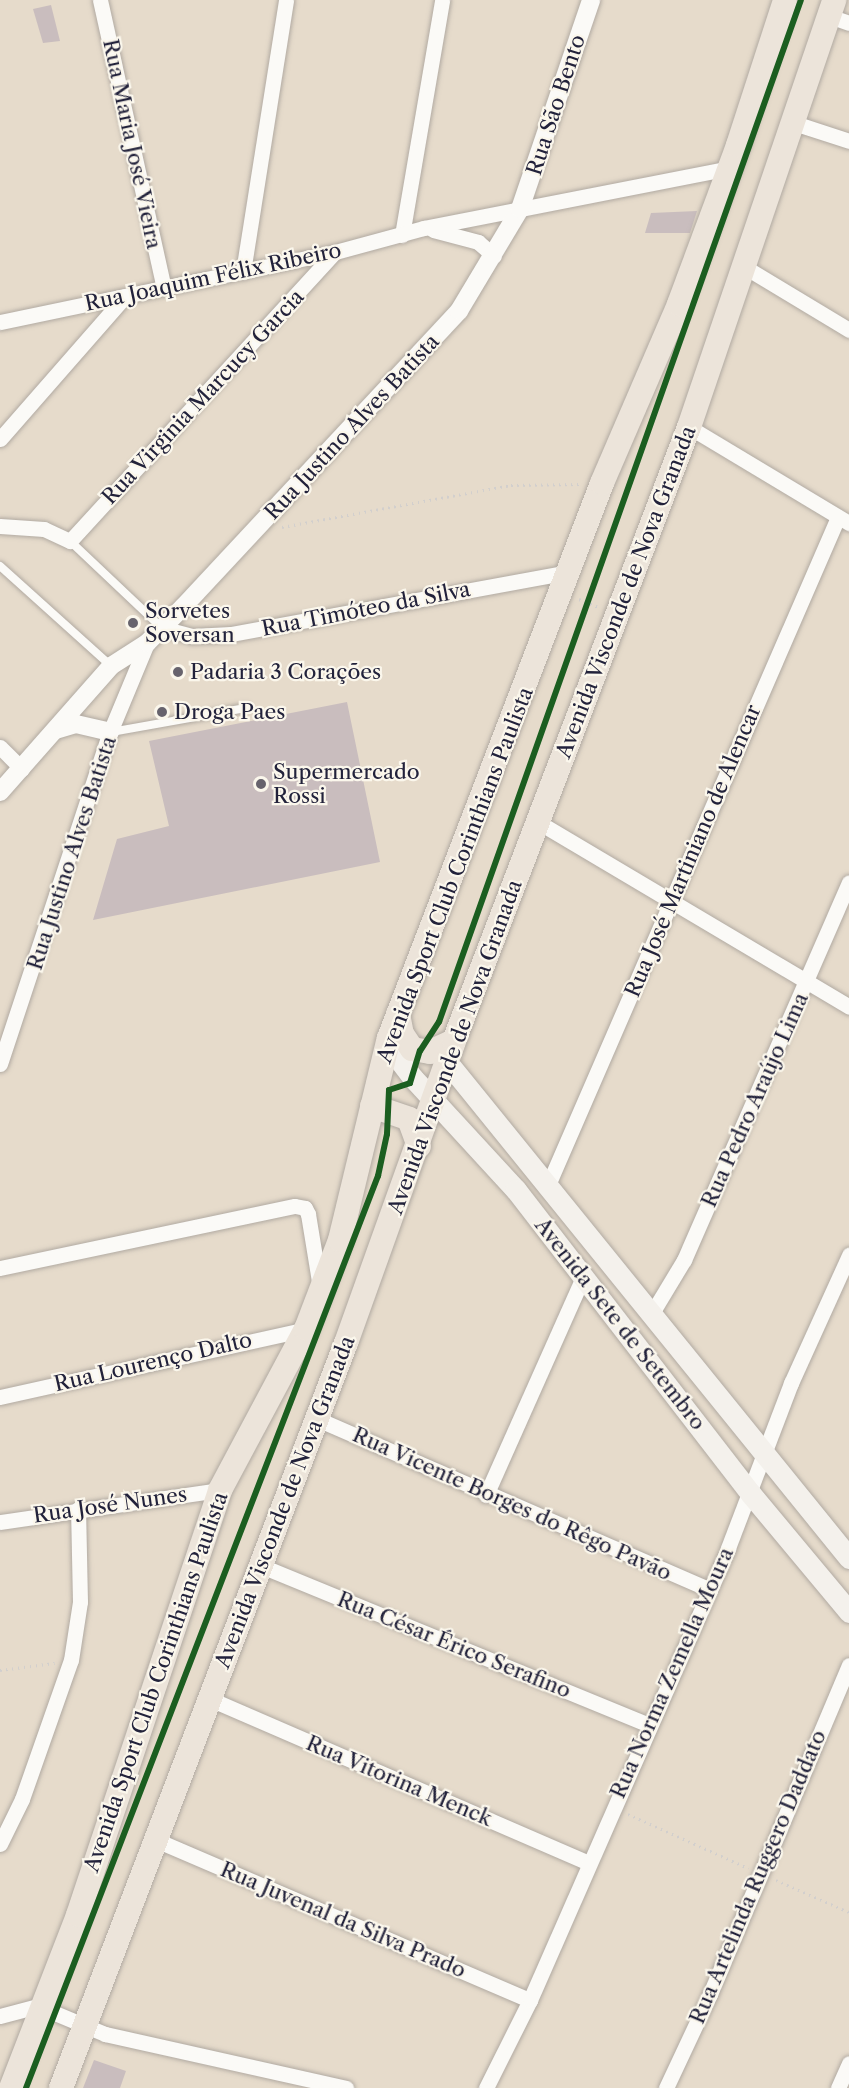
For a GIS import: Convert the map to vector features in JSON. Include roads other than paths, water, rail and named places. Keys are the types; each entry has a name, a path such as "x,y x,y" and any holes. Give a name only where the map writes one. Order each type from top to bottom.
{"main road":[{"name":"Avenida Sport Club Corinthians Paulista","path":"11,2088 78,1915 220,1490 306,1329 340,1240 389,1038 573,589 602,483 679,304 730,168 785,0"},
{"name":"Avenida Visconde de Nova Granada","path":"62,2088 83,2026 210,1699 419,1146 451,1052 689,427 791,122 837,13"},
{"path":"398,1014 402,1034 412,1049 451,1052"},
{"name":"Avenida Sete de Setembro","path":"389,1038 400,1061 516,1190 584,1275 750,1493 849,1612"},
{"name":"Avenida Sete de Setembro","path":"451,1052 548,1185 849,1558"},
{"path":"372,1106 410,1119 419,1146"}],"street":[{"name":"Rua Maria José Vieira","path":"100,0 164,288"},
{"path":"243,272 286,0"},
{"path":"402,235 442,0"},
{"name":"Rua São Bento","path":"520,209 591,0"},
{"path":"791,122 849,141"},
{"name":"Rua Joaquim Félix Ribeiro","path":"0,322 335,252 424,228 730,168"},
{"name":"Rua Justino Alves Batista","path":"0,792 111,666 147,643 162,628 443,330 478,285 520,209"},
{"path":"424,228 478,242 494,256"},
{"name":"Rua Virginia Marcucy Garcia","path":"70,541 335,252"},
{"path":"743,266 849,330"},
{"path":"0,438 125,296"},
{"path":"689,427 843,520"},
{"name":"Rua José Martiniano de Alencar","path":"548,1185 670,903 843,520"},
{"path":"0,526 44,529 70,541"},
{"name":"Rua Timóteo da Silva","path":"162,628 192,636 231,634 573,589"},
{"name":"Rua Justino Alves Batista","path":"0,1064 4,1039 110,732 147,643"},
{"path":"57,730 76,724 110,732"},
{"path":"0,747 22,769"},
{"path":"538,822 670,903 849,1007"},
{"name":"Rua Pedro Araújo Lima","path":"652,1313 684,1260 849,883"},
{"path":"0,1268 295,1206 305,1208 308,1214 320,1291"},
{"name":"Rua Norma Zemella Moura","path":"486,2088 530,2000 612,1807 710,1590 764,1453 849,1255"},
{"path":"486,1495 584,1275"},
{"name":"Rua Lourenço Dalto","path":"0,1397 306,1329"},
{"name":"Rua Vicente Borges do Rêgo Pavão","path":"315,1418 486,1495 710,1590"},
{"name":"Rua José Nunes","path":"0,1522 220,1490"},
{"path":"0,1844 22,1798 71,1660 81,1602 78,1509"},
{"name":"Rua César Érico Serafino","path":"259,1565 649,1725"},
{"name":"Rua Artelinda Ruggero Daddato","path":"666,2088 710,1994 759,1873 849,1665"},
{"name":"Rua Vitorina Menck","path":"210,1699 589,1863"},
{"name":"Rua Juvenal da Silva Prado","path":"156,1840 530,2000"},
{"path":"0,2016 25,2007 44,2007 83,2026 203,2058 346,2088"},
{"path":"838,2088 849,2063"}],"lane":[{"path":"70,541 162,628"},
{"path":"0,566 111,666"},
{"path":"110,732 246,708"}],"place":[{"name":"Sorvetes Soversan","path":"133,623"},
{"name":"Padaria 3 Corações","path":"178,672"},
{"name":"Droga Paes","path":"162,712"},
{"name":"Supermercado Rossi","path":"261,784"}]}
